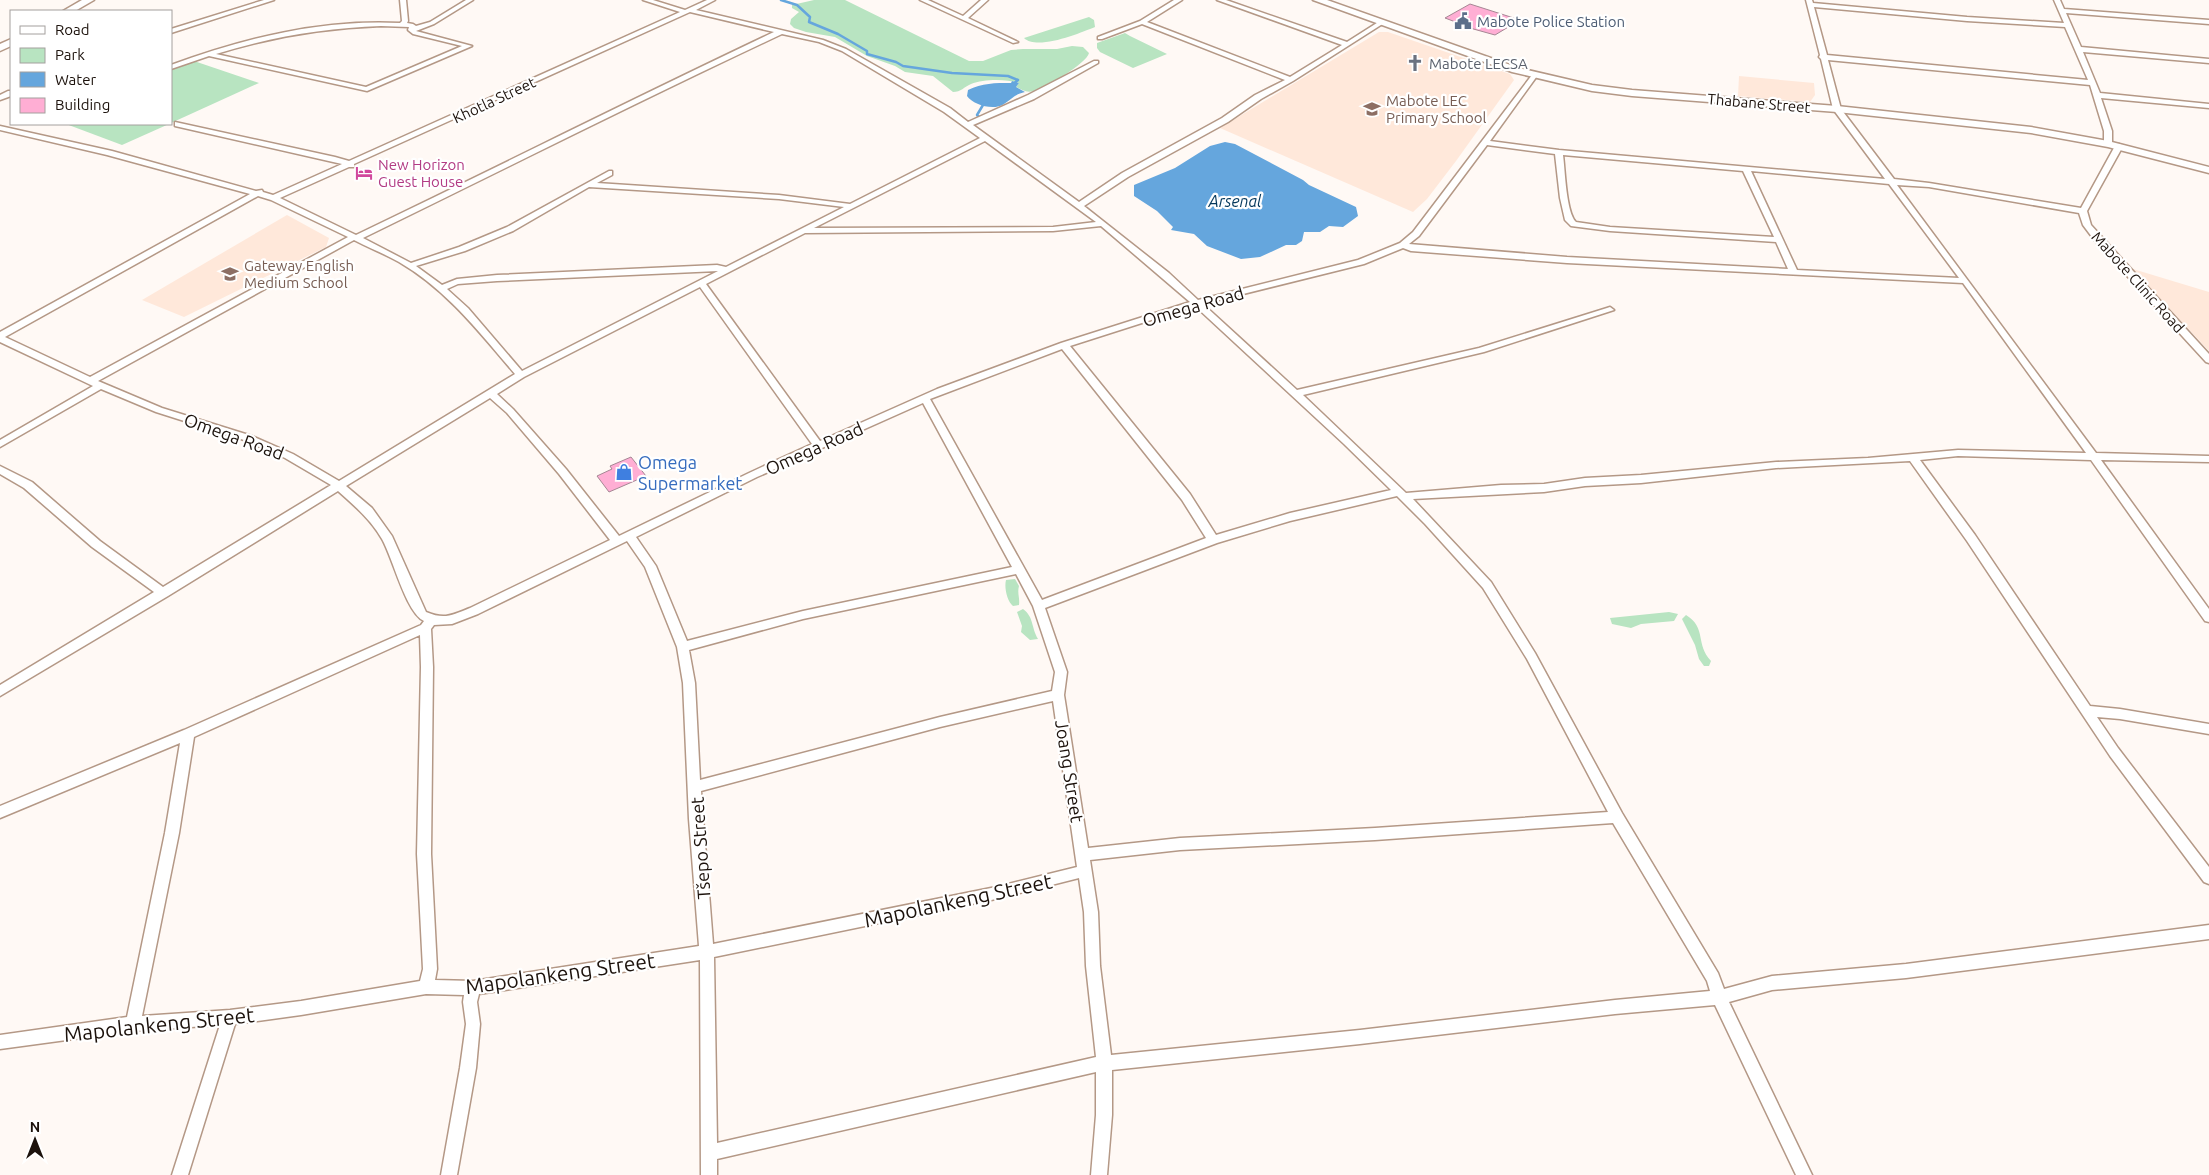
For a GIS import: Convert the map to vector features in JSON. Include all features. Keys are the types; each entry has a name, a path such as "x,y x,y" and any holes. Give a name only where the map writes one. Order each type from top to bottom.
{"street":[{"path":"70,10 89,0"},
{"path":"172,31 271,0"},
{"path":"402,24 404,21 403,0"},
{"path":"411,30 432,23 470,0"},
{"path":"646,0 821,41 844,50 947,110 1102,223 1166,275 1348,442 1429,521 1487,584 1526,649 1617,817 1712,978 1719,997 1804,1175"},
{"name":"Khotla Street","path":"274,198 351,165 712,0"},
{"path":"923,0 1015,42"},
{"path":"964,18 985,0"},
{"path":"1100,38 1142,22 1179,0"},
{"path":"1220,0 1347,44"},
{"name":"Thabane Street","path":"1318,0 1534,76 1592,88 1632,93 1837,109 2031,130 2114,145 2209,170"},
{"path":"2057,0 2093,83 2114,145"},
{"path":"2069,25 1967,19 1809,2 1837,109 1893,181 1964,281 2094,455 2209,618"},
{"path":"2062,11 2209,22"},
{"path":"1142,22 1291,80"},
{"path":"1078,206 1125,175 1225,120 1382,22"},
{"path":"172,67 247,43 306,30 358,25 402,24 411,25 413,27 411,30"},
{"path":"209,54 296,75 367,89 469,46 415,33 411,30"},
{"path":"90,381 355,237 782,31"},
{"path":"2077,49 2209,62"},
{"path":"1822,57 2093,83"},
{"path":"967,125 1031,97 1096,62"},
{"name":"Omega Road","path":"0,337 90,381 102,384 159,410 248,438 288,456 338,485 368,511 388,539 410,592 429,624 452,620 474,611 818,445 925,398 1064,345 1197,303 1361,262 1403,245 1416,234 1534,76"},
{"path":"2097,96 2209,106"},
{"path":"178,124 335,159 351,165"},
{"path":"3,128 259,192 274,198 410,266 441,288 465,310 521,375"},
{"path":"0,691 521,375 985,138"},
{"path":"1483,142 1559,152 1893,181 2000,196 2083,211"},
{"name":"Mabote Clinic Road","path":"2114,145 2083,211 2087,225 2209,360"},
{"path":"1559,152 1566,207 1569,220 1574,224 1610,229 1778,240"},
{"path":"1746,168 1793,270"},
{"path":"410,266 510,229 609,173"},
{"path":"588,184 779,197 843,204 851,207"},
{"path":"0,337 259,192"},
{"path":"805,231 1053,228 1081,227 1102,223"},
{"path":"1403,245 1411,248 1567,260 1793,270 1964,281"},
{"path":"441,288 456,282 512,277 717,268 729,270"},
{"path":"702,284 818,445"},
{"path":"1294,394 1481,350 1610,310"},
{"path":"1064,345 1186,497 1213,540"},
{"path":"0,444 102,384"},
{"name":"Tšepo Street","path":"490,394 504,402 521,425 650,566 683,647 689,683 696,787 696,819 707,952 709,1175"},
{"name":"Joang Street","path":"925,398 1039,606 1060,672 1058,694 1084,855 1084,871 1091,912 1093,966 1104,1062 1104,1115 1099,1175"},
{"path":"1039,606 1213,540 1290,517 1402,495 1544,488 1585,482 1640,479 1776,465 1913,458 1958,453 2209,459"},
{"path":"1913,458 1971,538 2114,752 2209,878"},
{"path":"0,469 28,485 96,544 164,593"},
{"path":"683,647 803,615 1020,569"},
{"path":"0,812 188,734 429,624 424,854 430,969 426,987"},
{"path":"696,787 940,722 1058,694"},
{"path":"2086,711 2120,714 2209,729"},
{"path":"133,1024 172,833 188,734"},
{"path":"1084,855 1126,848 1180,844 1352,835 1617,817"},
{"name":"Mapolankeng Street","path":"0,1042 133,1024 230,1017 301,1008 426,987 473,988 707,952 978,897 1084,871"},
{"path":"709,1153 1104,1062 1360,1037 1615,1007 1719,997 1772,982 1906,971 2209,932"},
{"path":"449,1175 468,1068 473,1024 470,1002 473,988"},
{"path":"180,1175 230,1017"}],"shaded area":[{"name":"Mabote LEC Primary School","path":"1379,32 1388,32 1510,74 1514,80 1427,199 1413,212 1220,128"},
{"path":"1739,76 1814,83 1815,95 1810,102 1738,96"},
{"name":"Gateway English Medium School","path":"287,215 329,238 326,247 184,317 142,300"},
{"path":"2133,269 2209,292 2209,351"}],"green space":[{"path":"814,0 845,0 969,61 983,61 1011,50 1023,49 1057,49 1072,46 1083,47 1089,53 1074,69 1034,91 1027,91 1016,87 1019,83 995,80 976,82 953,92 933,76 905,72 895,66 867,56 835,37 794,28 790,24 791,19 799,12 792,8 792,5"},
{"path":"1089,17 1094,20 1095,27 1069,37 1038,43 1030,42 1024,38"},
{"path":"1125,33 1167,54 1133,68 1100,52 1097,48 1097,43"},
{"path":"194,61 259,83 172,123 172,70"},
{"path":"69,125 167,125 122,145"},
{"path":"1015,579 1019,586 1019,605 1013,606 1008,597 1005,583 1006,580"},
{"path":"1023,609 1031,619 1038,639 1030,640 1021,632 1022,626 1017,612"},
{"path":"1669,612 1678,614 1674,621 1641,624 1631,628 1612,624 1610,618"},
{"path":"1686,615 1697,625 1703,648 1711,661 1709,666 1704,666 1699,659 1695,645 1682,619"}],"water":[{"path":"1012,81 1019,83 1016,87 1025,92 1016,95 1000,106 984,106 974,102 967,96 968,90 978,86 994,83 1011,83"},
{"name":"Arsenal","path":"1225,142 1235,144 1309,185 1356,207 1358,216 1343,227 1329,226 1320,232 1304,232 1302,241 1296,245 1286,245 1260,257 1241,259 1207,246 1194,234 1171,230 1173,227 1157,211 1134,196 1134,185 1175,168 1210,146"}],"building":[{"name":"Mabote Police Station","path":"1470,4 1520,20 1495,35 1459,25 1461,24 1445,18"},
{"name":"Omega Supermarket","path":"631,457 646,476 609,492 597,476 612,469 610,466"}],"waterway":[{"path":"781,0 797,5 810,17 809,22 838,34 867,51 867,54 896,62 903,66 952,73 1008,76 1018,80 1012,85"},
{"path":"978,123 982,120 977,115 983,105 987,103"}],"place":[{"name":"Mabote Police Station","path":"1463,21"},
{"name":"Mabote LECSA","path":"1415,63"},
{"name":"Mabote LEC Primary School","path":"1372,109"},
{"name":"New Horizon Guest House","path":"364,173"},
{"name":"Gateway English Medium School","path":"230,274"},
{"name":"Omega Supermarket","path":"624,472"}]}
